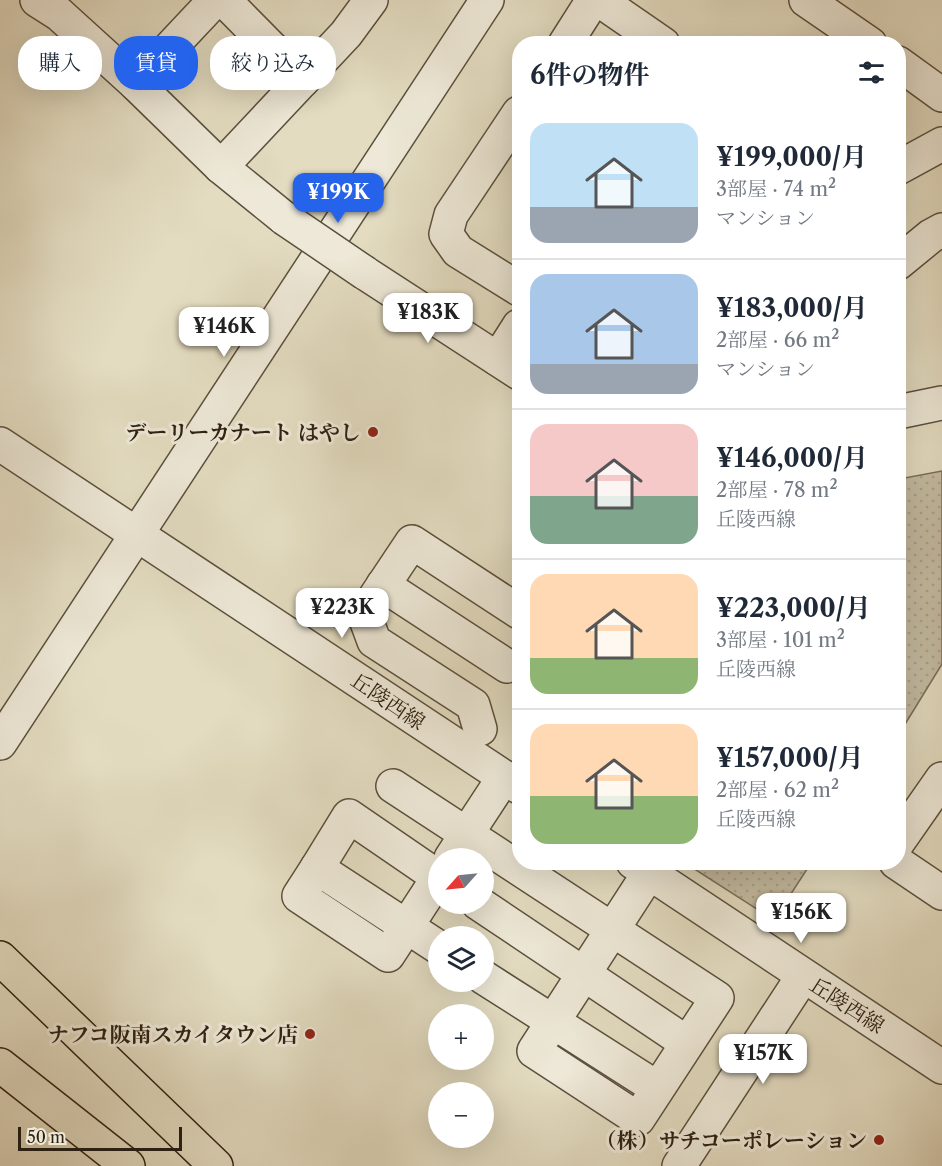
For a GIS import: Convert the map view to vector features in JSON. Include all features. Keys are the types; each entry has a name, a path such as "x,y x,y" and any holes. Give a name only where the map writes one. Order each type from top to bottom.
{"highway":[{"path":"0,958 216,1166"},
{"path":"0,1065 128,1166"}],"street":[{"path":"37,0 59,14 114,64"},
{"path":"181,36 215,0"},
{"path":"224,0 260,36"},
{"path":"336,45 371,0"},
{"path":"0,743 487,0"},
{"path":"570,36 593,0"},
{"path":"599,0 651,36"},
{"path":"807,0 859,36"},
{"path":"906,69 942,94"},
{"path":"142,90 221,167 284,218 508,366 512,351"},
{"path":"221,167 294,90"},
{"path":"512,124 451,215 446,234 458,250 512,285"},
{"path":"906,164 942,144"},
{"path":"906,256 942,230"},
{"path":"906,409 942,402"},
{"name":"丘陵西線","path":"0,444 138,535 472,740 511,782"},
{"path":"472,740 473,705 374,641 364,614 412,542 512,607"},
{"path":"383,585 512,656"},
{"path":"472,740 488,716 488,697 512,659"},
{"path":"906,831 942,779"},
{"path":"458,846 511,782"},
{"path":"393,786 458,846 612,930 717,998 657,1088 494,984"},
{"path":"428,870 349,816 299,896 388,955 428,893"},
{"path":"906,869 942,893"},
{"path":"553,1022 612,930 640,870"},
{"name":"丘陵西線","path":"644,870 942,1067"},
{"path":"494,914 687,1043"},
{"path":"406,927 428,941"},
{"path":"679,1166 803,976"}],"shaded area":[{"path":"942,471 942,664 906,723 906,478"},
{"path":"696,870 806,870 774,920"}],"place":[{"name":"デーリーカナート はやし","path":"373,432"},
{"name":"ナフコ阪南スカイタウン店","path":"310,1034"},
{"name":"（株）サチコーポレーション","path":"879,1140"}]}
